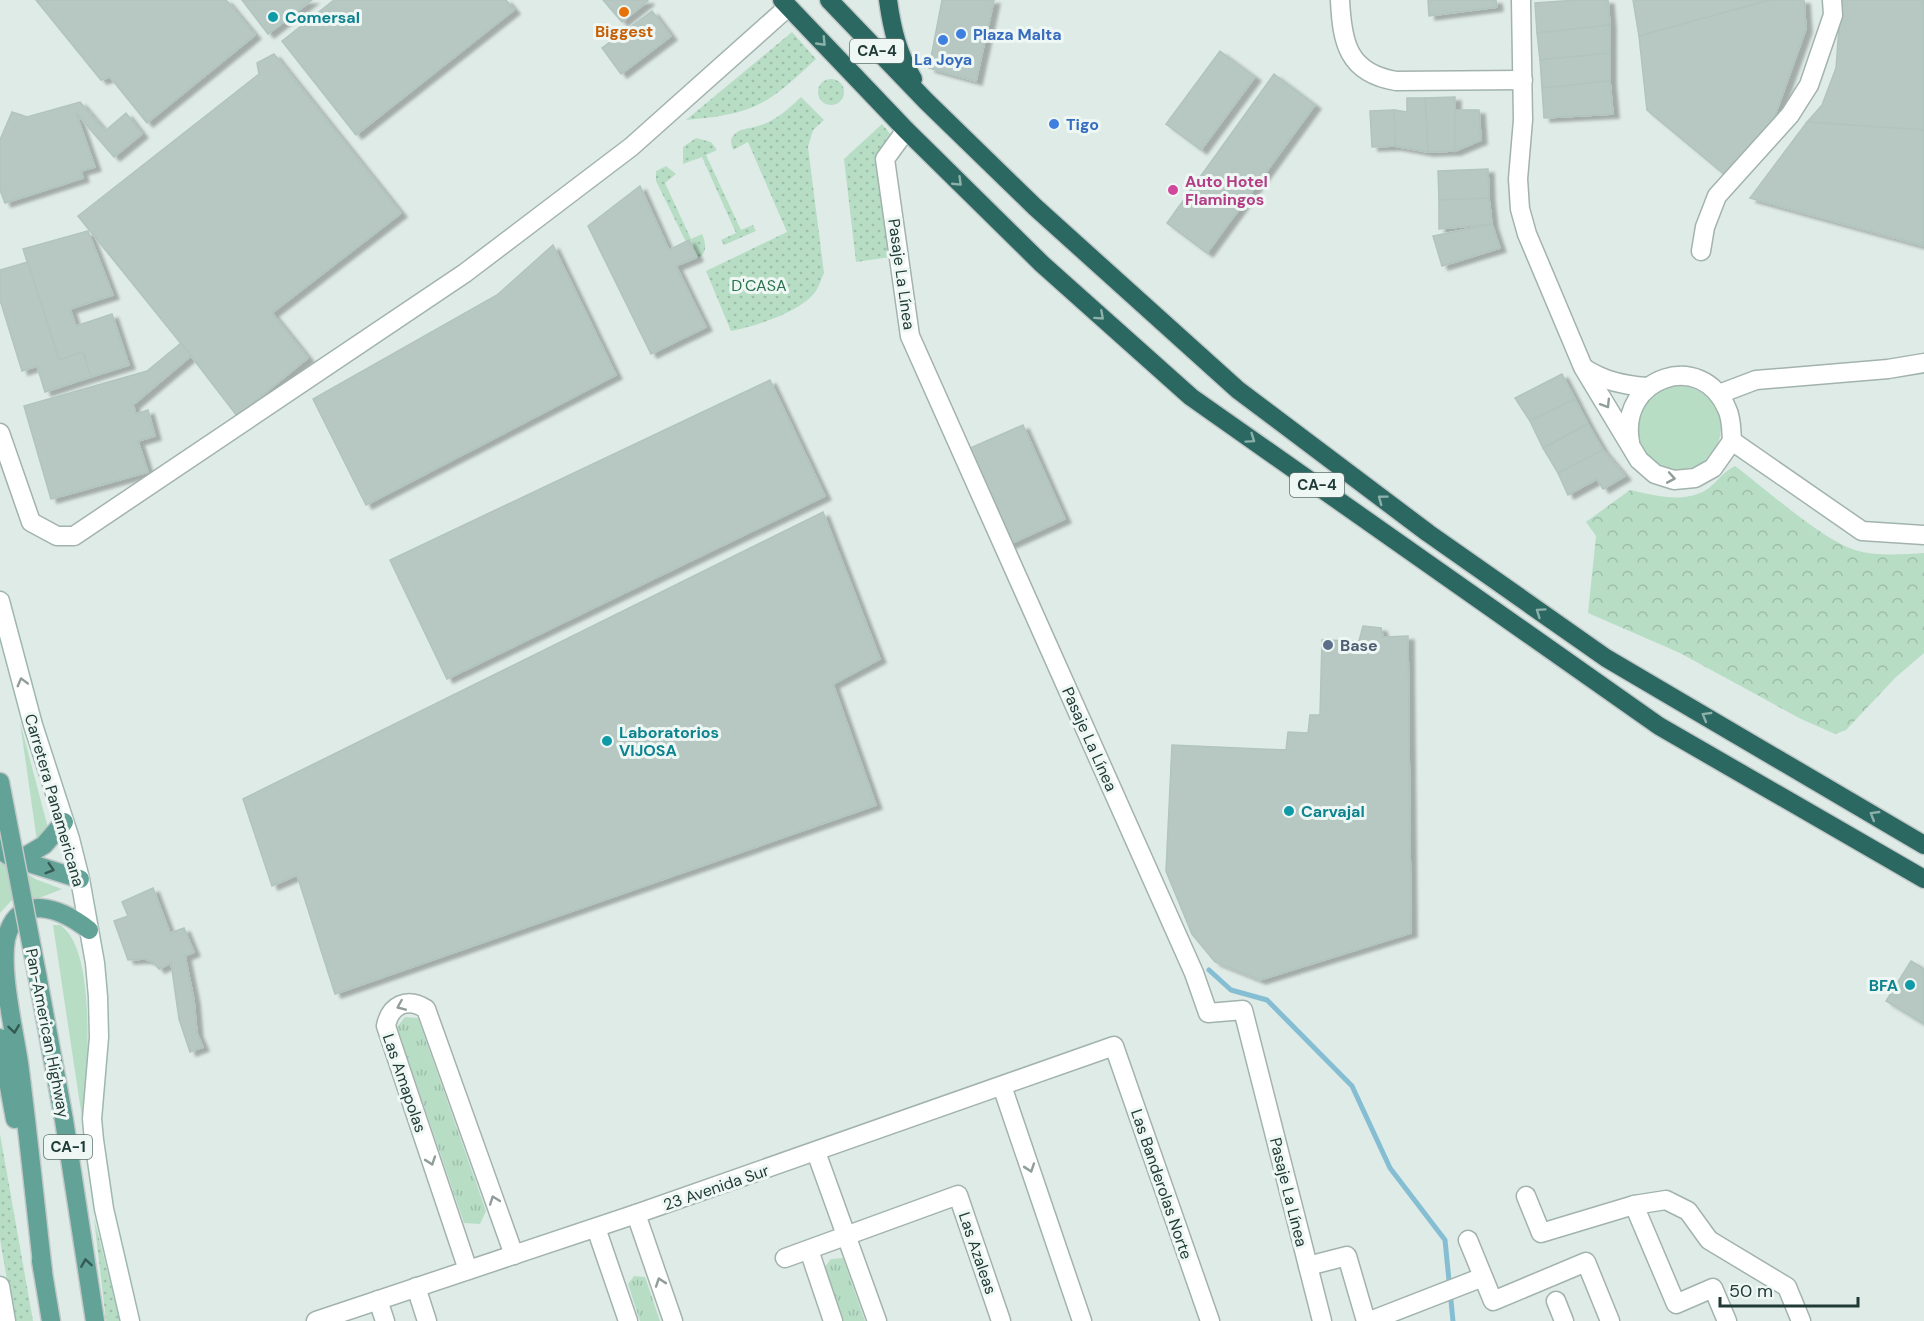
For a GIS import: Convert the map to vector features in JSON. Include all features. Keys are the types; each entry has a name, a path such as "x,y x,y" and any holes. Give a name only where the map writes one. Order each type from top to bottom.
{"highway":[{"name":"CA-4","path":"829,0 926,101 1078,247 1239,390 1428,533 1606,658 1924,844"},
{"path":"888,0 893,33 904,65 926,101"},
{"name":"CA-4","path":"785,3 906,130 1042,264 1191,397 1659,726 1924,879"}],"main road":[{"name":"Pan-American Highway","path":"0,782 64,1120 95,1321"},
{"path":"19,860 32,855 44,845 64,822"},
{"path":"0,848 7,855 19,860 80,879"},
{"path":"43,1272 26,1115 6,971 6,940 18,917 36,908 56,909 73,917 89,930"},
{"name":"CA-1","path":"0,1038 51,1321"}],"street":[{"path":"1340,0 1346,48 1361,67 1378,78 1396,81 1523,80"},
{"path":"1521,0 1523,80 1518,179 1520,210 1527,234 1582,367 1646,468 1655,474 1674,480 1695,478 1704,474 1720,460 1729,446 1729,411 1719,394 1703,382 1684,376 1664,378 1647,387 1630,412 1630,442"},
{"path":"1701,251 1705,227 1717,196 1790,116 1809,85 1833,15 1832,0"},
{"path":"0,433 31,522 57,536 74,536 465,273 631,147 785,3"},
{"name":"Pasaje La Línea","path":"906,130 885,159 910,336 1194,973 1208,1013 1243,1010 1322,1321"},
{"path":"1719,394 1756,380 1888,369 1924,363"},
{"path":"1582,367 1599,377 1624,385 1647,387"},
{"path":"1729,411 1756,380"},
{"path":"1729,446 1761,463 1862,531 1924,535"},
{"name":"Carretera Panamericana","path":"0,601 33,725 80,879 95,963 99,1037 92,1119 94,1140 104,1209 130,1321"},
{"name":"Las Amapolas","path":"468,1270 386,1026 391,1011 404,1003 419,1004 426,1009 514,1255"},
{"name":"23 Avenida Sur","path":"316,1321 596,1228 1114,1046"},
{"name":"Las Banderolas Norte","path":"1114,1046 1210,1321"},
{"path":"1002,1086 1082,1321"},
{"path":"816,1152 877,1321"},
{"name":"Las Azaleas","path":"785,1258 958,1196 1001,1321"},
{"path":"1526,1196 1542,1233 1634,1205 1666,1200 1688,1211 1709,1240 1787,1287 1801,1321"},
{"path":"1634,1205 1676,1304 1713,1288 1727,1321"},
{"path":"636,1214 673,1321"},
{"path":"596,1228 628,1321"},
{"path":"1468,1240 1493,1301 1586,1262 1610,1321"},
{"path":"809,1250 833,1321"},
{"path":"1308,1266 1347,1256 1368,1321 1483,1277"},
{"path":"0,1286 6,1321"},
{"path":"416,1287 427,1321"},
{"path":"378,1300 386,1321"},
{"path":"1556,1301 1564,1321"}],"green space":[{"path":"792,32 816,59 784,88 758,105 744,110 728,115 686,120"},
{"path":"831,79 840,83 844,92 840,101 831,105 822,101 818,92 822,83"},
{"name":"D'CASA","path":"801,97 824,120 813,130 808,147 824,273 816,291 809,299 789,312 753,326 731,331 706,271 787,232 748,142 733,150 731,140 738,131 776,118"},
{"path":"882,124 896,141 882,158 897,256 856,262 844,159"},
{"name":"D'CASA","path":"696,138 711,142 717,150 706,155 741,230 753,225 756,231 724,245 721,240 736,233 702,157 683,164 683,147"},
{"name":"D'CASA","path":"666,166 676,174 665,183 691,239 702,234 703,237 704,251 697,259 689,241 686,242 656,181 656,171"},
{"path":"1679,386 1695,389 1709,398 1718,412 1721,428 1718,444 1709,458 1695,467 1679,470 1663,467 1649,458 1640,444 1637,428 1640,412 1649,398 1663,389"},
{"path":"1735,466 1810,525 1841,544 1872,554 1924,553 1924,653 1895,678 1846,730 1835,734 1799,718 1680,653 1588,613 1596,536 1586,522 1630,490 1659,496 1688,497 1706,490"},
{"path":"20,722 48,828 37,841"},
{"path":"0,863 19,868 35,879 62,889 37,899 12,900 0,913"},
{"path":"53,925 60,925 73,939 81,962 87,1021 84,1131"},
{"path":"405,1017 418,1018 486,1211 480,1224 464,1223 397,1027"},
{"path":"0,1134 33,1321 14,1321 0,1239"},
{"path":"94,1218 120,1321 106,1321"},
{"path":"843,1258 865,1321 843,1321 824,1268 831,1259"},
{"path":"634,1276 645,1277 660,1321 640,1321 628,1284"}],"building":[{"path":"36,0 226,0 255,35 147,123 110,77 101,80"},
{"name":"Comersal","path":"242,0 312,0 268,34"},
{"path":"334,0 506,0 514,10 356,135 282,41"},
{"name":"Biggest","path":"603,0 647,0 648,1 622,22"},
{"name":"Plaza Malta","path":"942,0 994,0 976,81 929,68"},
{"path":"1428,0 1496,0 1497,7 1429,16"},
{"path":"1608,0 1610,25 1537,33 1535,3"},
{"path":"1633,0 1770,0 1639,36"},
{"path":"1770,0 1804,0 1806,29 1773,121 1725,175 1647,110 1639,36"},
{"path":"1841,0 1924,0 1924,130 1807,122 1822,105 1836,68"},
{"path":"652,11 671,36 621,74 602,48"},
{"path":"1610,25 1610,53 1540,60 1537,33"},
{"path":"1220,51 1255,77 1201,150 1166,124"},
{"path":"1610,53 1610,81 1542,88 1540,60"},
{"path":"274,54 401,213 272,313 308,358 237,416 78,216 259,74 257,63"},
{"path":"1274,74 1315,105 1207,253 1167,223"},
{"path":"1610,81 1613,114 1544,118 1542,88"},
{"path":"1455,97 1455,151 1428,152 1425,98"},
{"path":"1407,98 1425,98 1428,152 1395,146 1394,110 1407,112"},
{"path":"80,102 105,131 126,113 142,134 114,157 76,113 95,167 81,171 83,178 5,203 0,190 0,140 12,112 27,117"},
{"path":"1394,110 1395,146 1372,147 1370,111"},
{"path":"1455,110 1479,110 1481,140 1455,151"},
{"path":"1807,122 1924,130 1924,246 1750,198"},
{"path":"1488,169 1489,198 1439,200 1438,171"},
{"name":"D'CASA","path":"640,186 669,250 689,240 697,257 676,266 706,327 651,354 588,226"},
{"path":"1489,198 1492,224 1439,229 1439,200"},
{"path":"1492,224 1500,248 1442,266 1433,236"},
{"path":"88,231 113,295 70,309 76,326 112,314 129,365 91,377 83,352 59,360 23,249"},
{"path":"553,245 616,375 366,505 313,399 497,295"},
{"path":"28,262 59,360 83,352 91,377 45,392 37,366 22,371 0,300 0,270"},
{"path":"181,343 191,356 133,405 136,414 148,410 155,436 138,441 148,472 51,499 24,406 147,371"},
{"path":"1562,374 1575,399 1530,421 1515,398"},
{"path":"770,380 825,496 447,679 390,560"},
{"path":"1575,399 1588,424 1543,448 1530,421"},
{"path":"1588,424 1603,450 1558,473 1543,448"},
{"path":"1023,425 1065,519 1008,545 966,450"},
{"path":"1603,450 1625,476 1603,489 1597,479 1568,495 1558,473"},
{"name":"Laboratorios VIJOSA","path":"823,512 880,659 833,684 876,805 335,994 297,875 272,886 243,799"},
{"name":"Carvajal","path":"1363,626 1381,628 1383,637 1408,636 1411,933 1260,980 1215,962 1192,934 1166,871 1172,745 1286,750 1288,732 1308,733 1310,715 1320,715 1322,640 1359,641"},
{"path":"153,888 170,933 184,928 194,952 185,956 194,1000 197,1033 203,1047 190,1052 179,1019 171,963 159,969 153,962 145,959 128,960 114,921 128,916 122,902"},
{"name":"BFA","path":"1911,961 1924,969 1924,1024 1886,1001"}],"waterway":[{"path":"1209,970 1231,990 1267,1000 1352,1086 1390,1168 1445,1240 1453,1321"}],"place":[{"name":"Biggest","path":"624,12"},
{"name":"Comersal","path":"273,17"},
{"name":"Plaza Malta","path":"961,34"},
{"name":"La Joya","path":"943,40"},
{"name":"Tigo","path":"1054,124"},
{"name":"Auto Hotel Flamingos","path":"1173,190"},
{"name":"Base","path":"1328,645"},
{"name":"Laboratorios VIJOSA","path":"607,741"},
{"name":"Carvajal","path":"1289,811"},
{"name":"BFA","path":"1910,985"}]}
